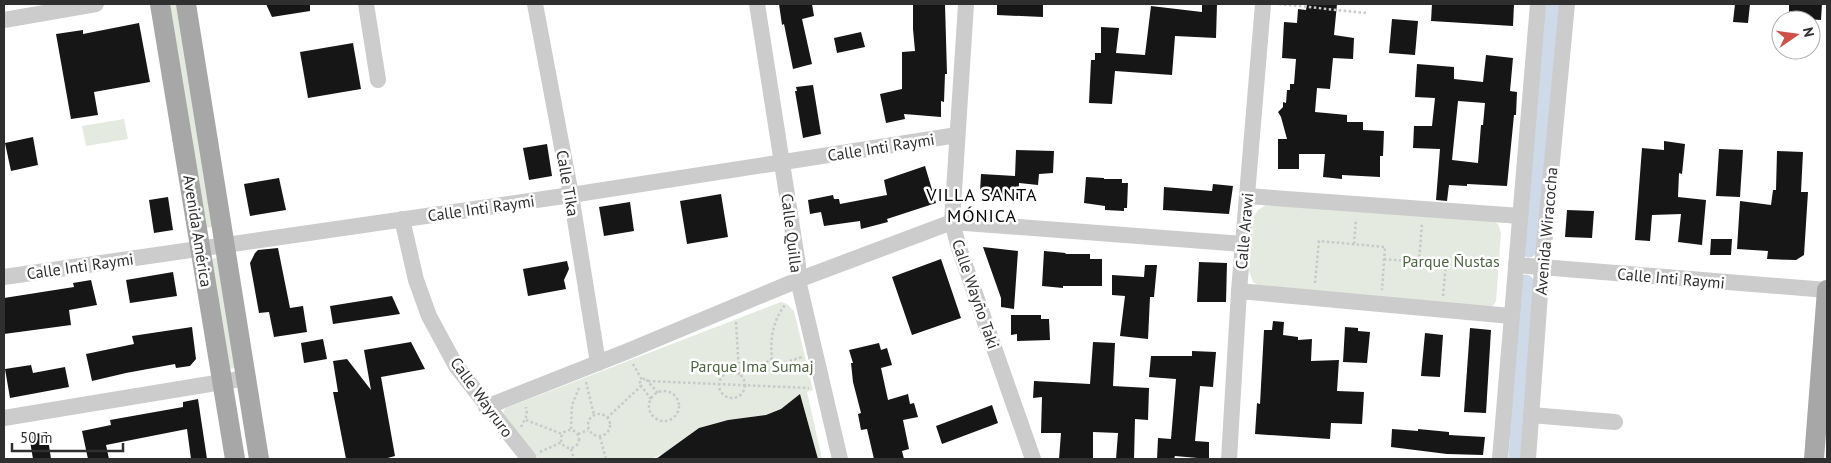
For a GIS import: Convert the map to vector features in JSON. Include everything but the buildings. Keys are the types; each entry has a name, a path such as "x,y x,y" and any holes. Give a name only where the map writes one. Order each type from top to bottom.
{"main road":[{"name":"Avenida América","path":"160,4 235,459"},
{"name":"Avenida América","path":"186,4 259,459"},
{"path":"1814,459 1827,290"}],"street":[{"path":"4,20 96,4"},
{"path":"366,4 378,80"},
{"name":"Calle Tika","path":"535,4 571,195 598,363"},
{"name":"Calle Quilla","path":"757,4 783,162 798,265 798,280 840,459"},
{"name":"Calle Wayño Taki","path":"966,4 952,222 959,248 1032,459"},
{"name":"Calle Arawi","path":"1229,459 1239,291 1263,4"},
{"name":"Avenida Wiracocha","path":"1500,459 1538,4"},
{"name":"Avenida Wiracocha","path":"1528,459 1542,268 1567,4"},
{"name":"Calle Inti Raymi","path":"4,277 571,195 957,135"},
{"path":"1247,196 1520,216"},
{"name":"Calle Wayruro","path":"402,219 416,280 429,316 456,366 486,407 534,456"},
{"path":"486,407 798,280 952,222 1243,244"},
{"name":"Calle Inti Raymi","path":"1516,265 1827,290"},
{"path":"1239,291 1511,316"},
{"path":"4,418 246,378"},
{"path":"1531,415 1615,422"}],"path":[{"path":"1275,4 1366,13"},
{"path":"1354,244 1357,214"},
{"path":"1419,262 1423,219"},
{"path":"1315,288 1319,241 1354,244 1385,247 1381,294"},
{"path":"1384,259 1496,269"},
{"path":"1443,300 1446,264"},
{"path":"772,360 772,334 776,321 785,306"},
{"path":"736,322 739,374 745,385 743,393 733,399 722,395 718,384 726,373 739,374 767,368"},
{"path":"780,364 802,357"},
{"path":"772,360 780,364"},
{"path":"772,360 768,362 767,368 769,372 775,373 780,368 780,364"},
{"path":"633,363 642,380"},
{"path":"651,399 638,383 645,378 648,381 810,388"},
{"path":"586,381 594,415"},
{"path":"648,381 658,393"},
{"path":"571,429 572,405 582,383"},
{"path":"607,418 641,386"},
{"path":"667,391 676,396 679,405 676,415 664,421 655,417 650,408 651,399 658,393 667,391"},
{"path":"518,429 526,420 527,410 525,404"},
{"path":"602,414 607,418 610,428 607,433 600,437 593,435 588,430 588,422 594,415 602,414"},
{"path":"526,420 562,434"},
{"path":"571,429 578,434"},
{"path":"571,429 566,430 562,434 562,442 565,446 571,448"},
{"path":"578,434 588,430"},
{"path":"571,448 578,443 578,434"},
{"path":"600,437 606,459"},
{"path":"534,456 562,442"},
{"path":"571,448 574,459"}],"green space":[{"path":"170,4 177,4 213,227 206,228"},
{"path":"124,119 128,139 86,146 82,126"},
{"name":"Parque Ñustas","path":"1266,205 1493,221 1498,224 1501,233 1496,301 1494,305 1489,307 1258,285 1253,282 1249,271 1254,216 1258,210"},
{"path":"217,258 235,368 229,369 211,259"},
{"name":"Parque Ima Sumaj","path":"781,302 787,304 794,311 813,390 807,392 822,459 818,459 800,394 781,409 766,415 728,420 699,428 665,453 650,459 539,459 504,417 503,412 506,408"}],"waterway":[{"path":"1529,250 1552,4"},
{"path":"1516,459 1526,282"}],"district":[{"name":"VILLA SANTA MÓNICA","path":"982,205"}]}
